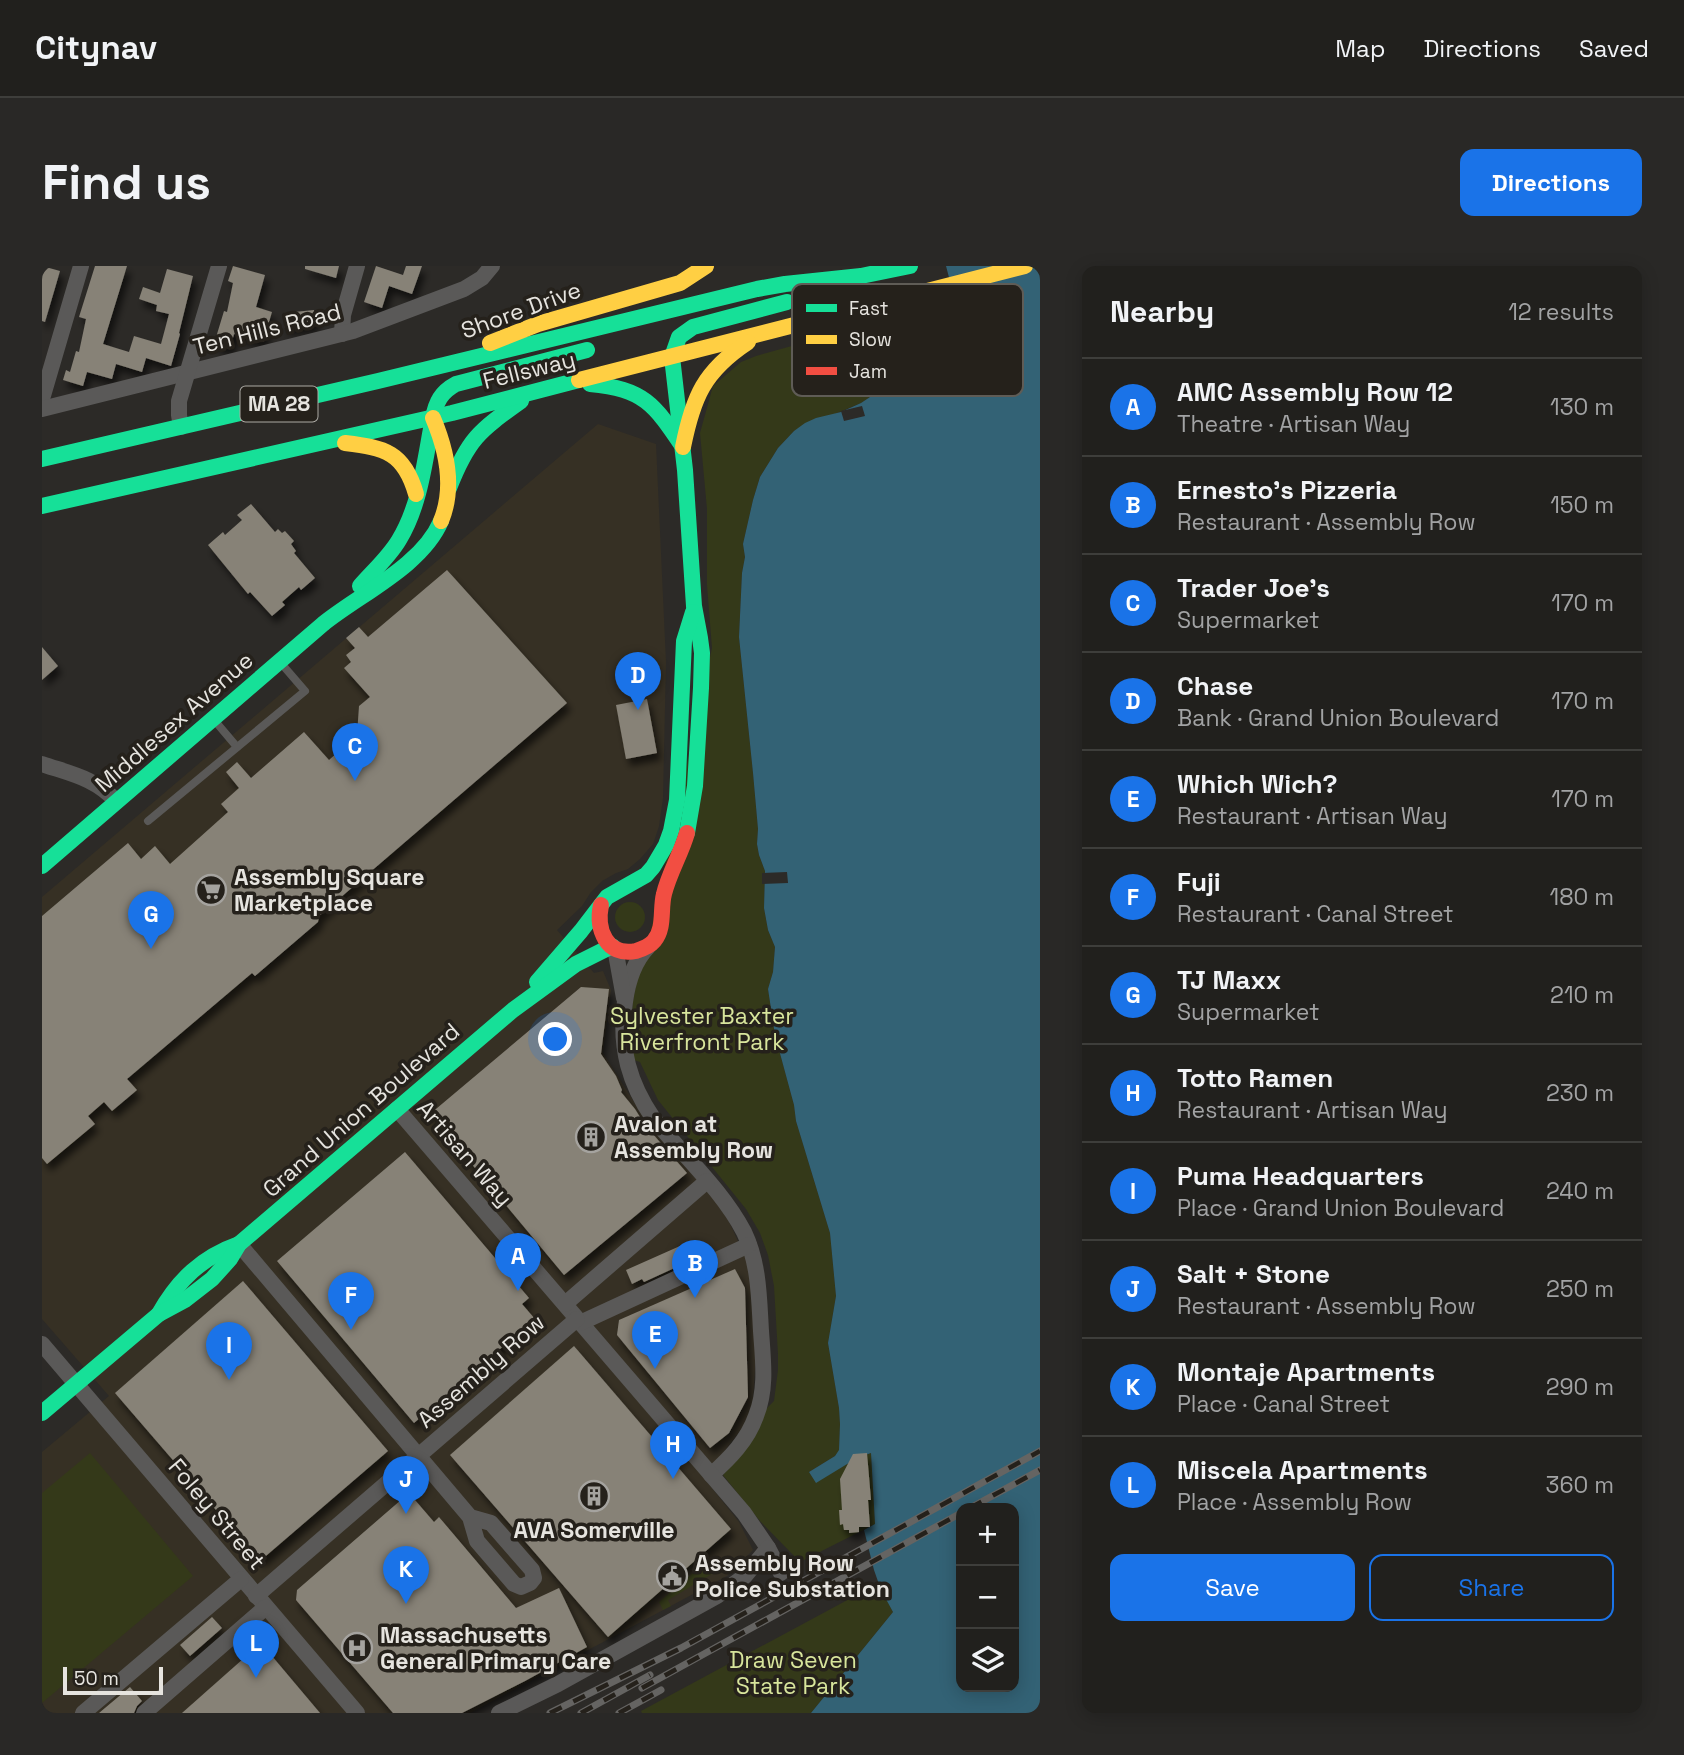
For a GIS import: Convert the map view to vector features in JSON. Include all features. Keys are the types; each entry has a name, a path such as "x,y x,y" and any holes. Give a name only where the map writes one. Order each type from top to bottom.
{"main road":[{"name":"Shore Drive","path":"430,369 538,324 680,283 706,266"},
{"path":"805,266 842,278"},
{"name":"Fellsway","path":"42,459 430,369 770,286 873,275 910,266"},
{"name":"Fellsway","path":"954,284 1025,266"},
{"path":"829,284 842,278"},
{"path":"672,357 679,337 692,327 792,301"},
{"path":"433,418 442,393 456,384 581,352 606,341 637,318 659,329 670,346 683,447 694,609 702,662 694,798 687,834 664,892 660,931 650,945"},
{"name":"Fellsway","path":"42,506 433,418 792,325"},
{"path":"683,447 692,407 703,383 732,353 766,332"},
{"path":"378,381 402,383 418,394 433,418"},
{"path":"565,384 607,385 630,390 658,413 683,447"},
{"path":"449,488 473,439 481,430 533,393"},
{"name":"Middlesex Avenue","path":"42,866 337,612 395,572 429,542 442,518 449,488 449,464 433,418"},
{"name":"Middlesex Avenue","path":"337,612 399,540 416,494 433,418"},
{"path":"93,463 181,427"},
{"path":"327,441 377,448 395,456 409,472 416,494"},
{"path":"162,494 223,464"},
{"path":"613,947 600,932 598,914 601,905 616,891 646,875 666,845 671,831 677,800 684,641 694,609"},
{"path":"625,888 645,891 658,904 662,914"},
{"name":"Grand Union Boulevard","path":"513,1010 601,905"},
{"name":"Grand Union Boulevard","path":"42,1413 159,1314 185,1300 212,1279 239,1244 513,1010 576,964 613,947 633,952 650,945"}],"street":[{"path":"42,399 81,266"},
{"path":"181,427 179,401 219,266"},
{"path":"342,334 343,315 357,266"},
{"name":"Ten Hills Road","path":"42,409 342,334 464,289 482,278 492,266"},
{"path":"42,764 87,779 107,791 116,801"},
{"path":"650,945 632,970 625,1004 625,1051 628,1066 638,1093 653,1118 707,1181 744,1232 755,1265 758,1286 764,1370 761,1401 743,1442 711,1475"},
{"path":"613,947 625,1004"},
{"name":"Artisan Way","path":"397,1109 744,1513 781,1573"},
{"name":"Assembly Row","path":"565,1304 707,1181"},
{"path":"239,1244 470,1517"},
{"name":"Assembly Row","path":"144,1713 419,1455 578,1321 749,1245"},
{"name":"Foley Street","path":"42,1345 357,1713"},
{"path":"499,1713 558,1684 716,1596 745,1576 768,1548"},
{"path":"83,1713 241,1579"}],"lane":[{"path":"148,821 305,691 279,662"},
{"path":"213,718 237,747"}],"shaded area":[{"path":"598,424 656,444 666,662 663,798 653,844 628,869 602,881 582,906 557,930 594,973 603,971 611,990 603,1053 634,1102 725,1213 748,1263 757,1336 752,1415 704,1478 739,1522 753,1550 727,1576 470,1713 42,1713 42,1452 109,1396 42,1319 42,897"}],"green space":[{"name":"Sylvester Baxter Riverfront Park","path":"792,346 792,396 872,396 794,431 778,448 760,477 743,544 745,557 739,637 758,829 757,844 765,871 764,908 768,930 775,947 773,972 768,989 775,1035 796,1121 830,1233 836,1296 828,1343 839,1408 839,1451 809,1472 816,1482 857,1458 871,1453 875,1524 800,1562 760,1521 723,1475 741,1455 765,1410 774,1401 778,1354 774,1286 768,1255 760,1233 746,1209 658,1100 640,1062 634,1060 632,1047 634,995 645,958 712,648 707,585 707,509 700,433 713,386 741,362"},
{"path":"630,902 641,906 645,917 641,928 630,932 619,928 615,917 619,906"},
{"path":"90,1453 193,1576 42,1703 42,1493"},
{"path":"709,1559 717,1571 668,1600 671,1606 663,1610 659,1602"},
{"name":"Draw Seven State Park","path":"879,1583 893,1612 811,1713 642,1713 641,1711"}],"water":[{"path":"946,266 1040,266 1040,1713 811,1713 893,1612 881,1590 864,1530 875,1524 871,1453 857,1458 816,1483 809,1472 835,1456 839,1450 839,1408 828,1343 836,1296 830,1233 796,1121 775,1035 768,989 773,972 775,947 768,930 764,908 765,871 757,844 758,829 739,637 745,557 743,544 760,477 778,448 794,431 816,418 841,412 872,396 1023,396 1023,284 951,284"}],"pier":[{"path":"862,406 865,416 844,421 841,411"},
{"path":"787,872 788,883 762,884 762,873"}],"building":[{"path":"42,266 60,271 45,322 42,321"},
{"path":"95,266 127,266 103,344 129,352 134,336 161,344 169,314 156,311 157,305 139,299 143,287 160,293 167,269 193,276 171,366 146,358 142,372 116,364 112,379 87,372 83,386 63,380 66,370 70,372 76,351 79,352 86,319 79,317"},
{"path":"233,266 265,275 256,307 272,312 263,342 234,334 230,349 214,344 224,311 227,312 233,283 228,281"},
{"path":"305,266 339,266 336,278 305,269"},
{"path":"376,266 403,275 406,266 422,266 412,294 389,286 382,308 364,302"},
{"path":"314,310 315,325 285,328 284,313"},
{"path":"251,504 275,532 278,529 282,533 285,531 294,541 291,544 296,551 294,553 315,578 301,590 299,587 282,602 285,605 272,616 250,592 248,594 208,545 242,520 237,515"},
{"name":"Assembly Square Marketplace","path":"447,570 567,703 319,916 318,922 255,976 252,973 127,1079 137,1090 112,1111 104,1102 88,1116 95,1124 47,1164 42,1158 42,916 128,843 141,859 155,846 170,864 228,812 221,804 239,788 226,772 237,762 251,778 304,732 329,760 357,735 359,706 370,697 344,668 351,662 346,655 355,648 346,638 359,627 368,637"},
{"path":"42,647 58,666 42,680"},
{"path":"647,699 657,753 626,759 616,705"},
{"name":"Avalon at Assembly Row","path":"581,987 609,989 601,1054 616,1076 621,1092 645,1125 687,1173 564,1275 430,1114"},
{"path":"405,1152 529,1298 522,1304 535,1319 414,1423 277,1261"},
{"path":"689,1242 695,1256 644,1282 642,1279 632,1284 626,1270"},
{"path":"735,1269 745,1288 748,1397 729,1433 710,1448 617,1335 619,1320"},
{"path":"243,1281 388,1451 260,1561 115,1393"},
{"name":"AVA Somerville","path":"574,1346 731,1529 608,1637 450,1455"},
{"path":"867,1453 870,1527 859,1527 859,1532 849,1533 849,1530 844,1530 843,1524 840,1525 840,1479 853,1454"},
{"path":"409,1493 434,1522 439,1517 516,1608 559,1588 587,1647 462,1713 393,1713 296,1600 297,1590"},
{"path":"212,1617 222,1628 190,1656 180,1645"},
{"path":"261,1643 320,1713 182,1713"},
{"path":"130,1687 142,1701 134,1713 99,1713"}],"railway":[{"path":"550,1713 681,1648 1040,1451"},
{"path":"979,1503 1040,1470"},
{"path":"642,1688 956,1516"},
{"path":"581,1713 650,1675"},
{"path":"619,1713 661,1690"}],"traffic: fast":[{"path":"42,459 757,289 861,276 910,266"},
{"path":"672,357 679,337 693,327 787,302"},
{"path":"433,418 440,398 456,384 587,350"},
{"path":"672,357 685,470 694,606 702,653 695,786 687,833"},
{"path":"42,506 452,413 579,380"},
{"path":"590,384 623,390 646,401 664,420 683,447"},
{"path":"449,488 462,458 476,437 521,401"},
{"path":"360,586 391,552 406,526 421,480 433,418"},
{"path":"42,866 323,624 405,565 420,552 441,521"},
{"path":"537,982 607,897 646,875 666,845 677,800 684,641 693,612"},
{"path":"42,1413 159,1314 185,1300 212,1279 239,1244 513,1010 576,964 612,946"},
{"path":"159,1314 174,1291 192,1271 226,1249 239,1244"}],"traffic: slow":[{"path":"490,343 538,324 680,283 706,266"},
{"path":"955,284 1025,266"},
{"path":"579,380 792,326"},
{"path":"683,447 691,414 703,387 721,364 748,342"},
{"path":"433,418 448,469 448,495 441,521"},
{"path":"345,443 371,447 391,455 405,469 416,494"}],"traffic: jam":[{"path":"601,905 602,932 610,945 626,952 636,951 652,943 660,930 666,886 687,833"}],"place":[{"name":"Chase","path":"638,710"},
{"name":"Trader Joe's","path":"355,781"},
{"name":"Assembly Square Marketplace","path":"211,890"},
{"name":"TJ Maxx","path":"151,949"},
{"name":"Avalon at Assembly Row","path":"591,1137"},
{"name":"AMC Assembly Row 12","path":"518,1291"},
{"name":"Ernesto's Pizzeria","path":"695,1298"},
{"name":"Fuji","path":"351,1330"},
{"name":"Which Wich?","path":"655,1369"},
{"name":"Puma Headquarters","path":"229,1380"},
{"name":"Totto Ramen","path":"673,1479"},
{"name":"AVA Somerville","path":"594,1496"},
{"name":"Salt + Stone","path":"406,1514"},
{"name":"Assembly Row Police Substation","path":"672,1576"},
{"name":"Montaje Apartments","path":"406,1604"},
{"name":"Massachusetts General Primary Care","path":"357,1648"},
{"name":"Miscela Apartments","path":"256,1678"}]}
